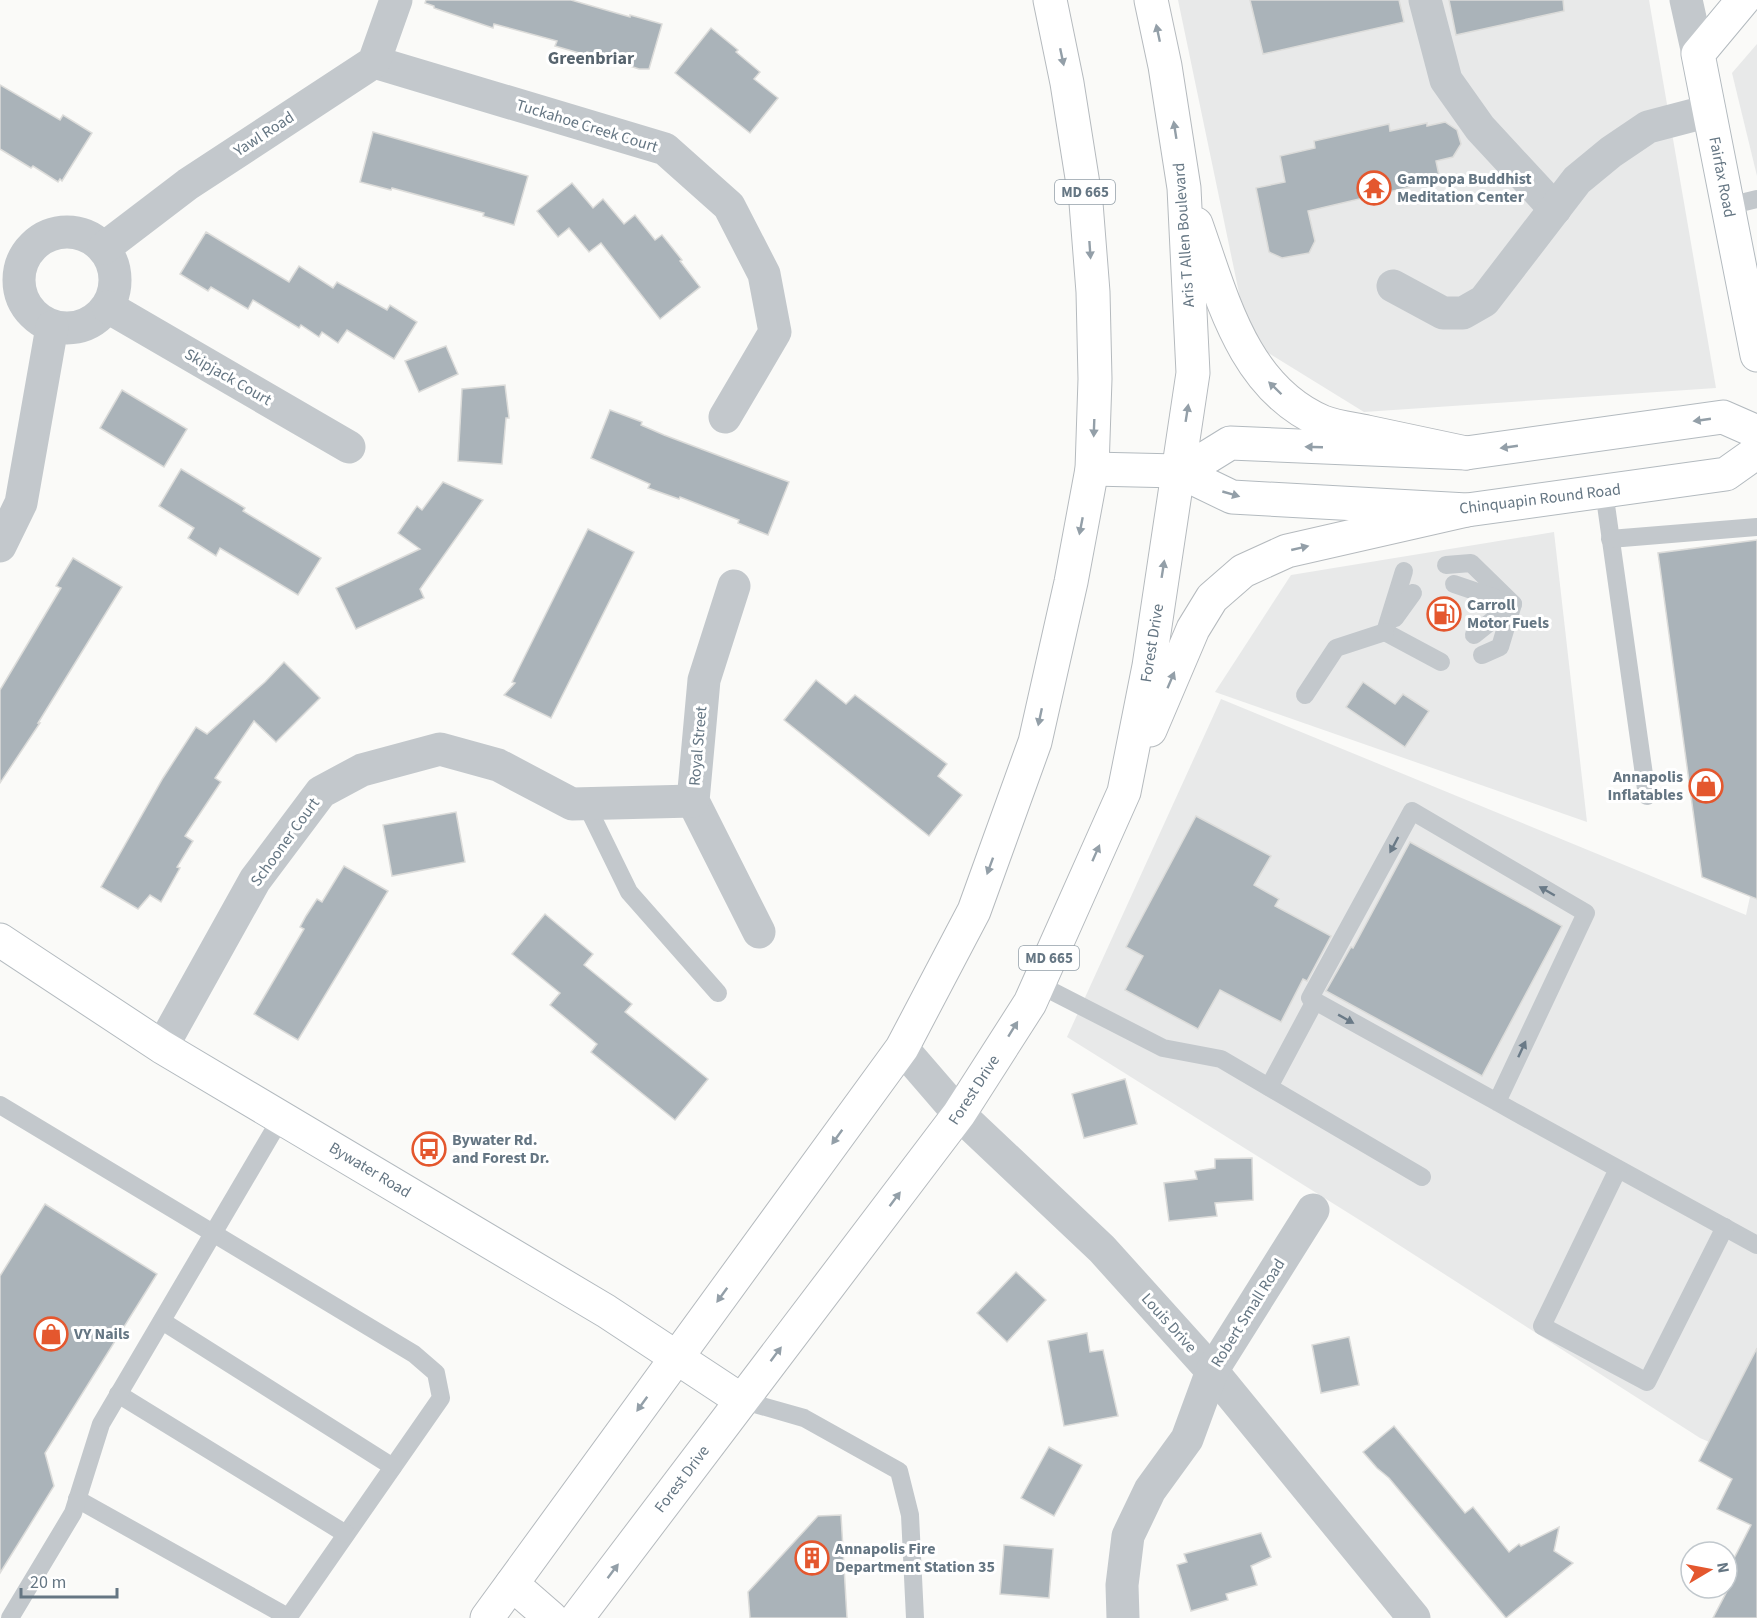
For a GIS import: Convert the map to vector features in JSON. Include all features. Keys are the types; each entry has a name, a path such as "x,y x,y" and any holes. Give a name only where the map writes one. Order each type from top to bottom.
{"main road":[{"name":"MD 665","path":"677,1357 902,1048 974,911 1035,742 1071,582 1092,469 1095,379 1093,292 1086,202 1067,83 1050,0"},
{"name":"Aris T Allen Boulevard","path":"1151,0 1165,66 1184,188 1193,373 1178,471"},
{"path":"1698,54 1743,0"},
{"name":"Fairfax Road","path":"1698,54 1709,111 1742,203 1757,355"},
{"path":"1184,188 1230,319 1242,344 1267,380 1292,404 1324,422 1466,453"},
{"name":"Chinquapin Round Road","path":"1178,471 1230,443 1466,453 1723,417 1757,432"},
{"name":"Chinquapin Round Road","path":"1092,469 1178,471 1232,497 1467,510 1726,474 1757,452"},
{"name":"Forest Drive","path":"578,1618 959,1114 1030,1003 1124,792 1149,666 1178,471"},
{"path":"1124,792 1193,629 1212,598 1243,571 1287,551 1467,510"},
{"name":"Bywater Road","path":"0,940 162,1047 500,1247 677,1357 741,1400"},
{"path":"487,1618 677,1357"},
{"path":"512,1584 551,1618"}],"street":[{"path":"374,62 396,0"},
{"path":"1425,0 1446,80 1480,128 1555,209"},
{"name":"Fairfax Road","path":"1686,0 1698,54"},
{"name":"Yawl Road","path":"104,248 188,184 374,62"},
{"name":"Tuckahoe Creek Court","path":"374,62 665,149 729,206 764,274 775,332 725,417"},
{"path":"1393,286 1443,313 1464,313 1484,301 1577,180 1611,152 1648,127 1709,111"},
{"path":"60,231 77,232 92,237 104,248 112,261 116,276 114,292 108,307 97,318 83,326 68,329 52,327 37,319 26,306 20,291 19,275 12,251 32,245 45,236 60,231"},
{"name":"Skipjack Court","path":"108,307 349,447"},
{"path":"0,546 21,503 52,327"},
{"name":"Royal Street","path":"734,586 704,680 693,801 759,932"},
{"name":"Schooner Court","path":"162,1047 255,880 321,792 362,770 440,749 498,765 572,804 693,801"},
{"name":"Louis Drive","path":"902,1048 959,1114 1102,1249 1212,1371 1414,1618"},
{"name":"Robert Small Road","path":"1123,1618 1122,1585 1128,1536 1150,1490 1187,1439 1212,1371 1313,1210"}],"lane":[{"path":"1604,491 1647,796"},
{"path":"1610,539 1757,527"},
{"path":"1446,565 1471,563 1513,604"},
{"path":"1385,632 1404,571"},
{"path":"1454,584 1513,604"},
{"path":"1385,632 1413,593"},
{"path":"1474,635 1513,604"},
{"path":"1482,655 1500,646 1513,604"},
{"path":"1385,632 1441,662"},
{"path":"1305,695 1336,648 1385,632 1434,643"},
{"path":"586,804 629,892 718,993"},
{"path":"1497,1102 1586,913 1412,812 1310,998 1315,1001 1497,1102 1618,1169 1757,1245"},
{"path":"1038,984 1163,1048 1221,1059 1422,1177"},
{"path":"1269,1088 1315,1001"},
{"path":"0,1105 414,1354 436,1373 441,1398 288,1618 77,1499"},
{"path":"10,1618 73,1514 101,1424 281,1118"},
{"path":"1618,1169 1542,1326 1647,1382 1725,1227"},
{"path":"162,1321 393,1467"},
{"path":"118,1394 346,1534"},
{"path":"741,1400 804,1418 899,1471 910,1515 915,1618"}],"shaded area":[{"path":"1178,0 1649,0 1716,388 1364,412 1249,341"},
{"path":"1757,44 1757,176 1732,73"},
{"path":"1554,532 1587,822 1215,692 1291,575"},
{"path":"1221,699 1746,915 1757,865 1757,1463 1700,1438 1374,1229 1067,1037"}],"building":[{"path":"426,0 571,0 662,24 649,69 639,69 587,52 586,55 555,46 557,41 494,24 493,28 434,8 425,3"},
{"path":"1250,0 1399,0 1404,22 1263,54"},
{"path":"1449,0 1563,0 1564,11 1456,35"},
{"path":"711,28 760,72 754,79 778,98 750,133 675,73"},
{"path":"0,85 60,120 63,115 92,133 62,181 60,179 58,182 0,149"},
{"path":"1445,122 1457,130 1461,144 1453,157 1436,161 1440,180 1308,211 1315,241 1309,253 1282,258 1269,252 1256,188 1285,182 1280,156 1315,148 1314,141 1389,124 1390,131 1427,123 1427,126"},
{"path":"373,132 528,176 514,225 483,216 484,213 392,188 391,190 360,182"},
{"path":"572,183 593,208 603,199 624,224 635,215 655,240 662,235 700,287 660,319 601,243 589,252 569,228 558,237 537,211"},
{"path":"206,232 289,282 299,266 333,288 337,282 387,310 390,305 417,322 394,359 347,330 338,343 322,332 319,337 301,325 299,328 253,300 248,309 211,287 208,291 180,274"},
{"path":"446,346 458,374 419,392 405,361"},
{"path":"505,385 509,418 506,418 502,464 458,461 462,389"},
{"path":"122,390 187,429 164,467 100,428"},
{"path":"610,410 642,422 641,425 664,435 789,482 768,535 738,523 739,520 680,497 679,499 648,488 650,484 591,458"},
{"path":"181,469 245,508 243,511 321,558 298,595 220,548 216,556 188,538 194,528 159,506"},
{"path":"443,482 483,500 420,589 424,598 356,629 336,588 420,549 398,533 417,506 422,510"},
{"path":"588,529 634,552 551,718 504,695 515,683 512,682"},
{"path":"1757,540 1757,899 1702,877 1658,553"},
{"path":"73,558 122,587 38,723 40,723 0,783 0,690 61,588 56,586"},
{"path":"284,662 320,698 276,742 254,721 215,778 221,782 185,836 193,841 177,867 180,868 161,902 150,895 138,909 101,887 163,778 196,727 207,734"},
{"path":"816,680 846,704 855,695 947,764 938,776 962,795 929,836 784,720"},
{"path":"1363,682 1395,704 1403,694 1429,711 1405,747 1346,707"},
{"path":"456,812 465,862 392,876 383,825"},
{"path":"1196,816 1271,856 1254,885 1279,899 1275,906 1331,936 1307,981 1303,979 1281,1022 1220,990 1198,1029 1125,990 1143,956 1126,947"},
{"path":"1410,842 1562,926 1482,1076 1326,991 1351,947 1353,948"},
{"path":"344,866 388,891 298,1040 254,1014 304,929 300,927 306,916 317,899 322,902"},
{"path":"545,914 593,954 584,965 632,1004 625,1012 708,1079 675,1120 591,1052 597,1044 550,1005 560,993 512,954"},
{"path":"1125,1079 1137,1124 1084,1138 1072,1094"},
{"path":"1252,1158 1253,1200 1215,1203 1217,1216 1169,1221 1164,1183 1197,1179 1195,1171 1215,1168 1215,1159"},
{"path":"45,1204 157,1274 45,1453 54,1486 0,1573 0,1276"},
{"path":"1016,1272 1046,1300 1007,1342 977,1313"},
{"path":"1087,1333 1090,1352 1103,1350 1118,1416 1064,1426 1048,1341"},
{"path":"1349,1337 1359,1385 1321,1393 1312,1345"},
{"path":"1757,1348 1757,1618 1713,1618 1722,1600 1739,1600 1739,1548 1751,1525 1717,1509 1732,1479 1699,1461"},
{"path":"1394,1426 1465,1513 1473,1507 1509,1552 1519,1544 1521,1546 1559,1527 1554,1551 1573,1563 1506,1618 1389,1478 1363,1452"},
{"path":"1049,1447 1082,1465 1054,1516 1021,1498"},
{"name":"Annapolis Fire Department Station 35","path":"841,1515 847,1618 750,1618 748,1592 818,1516"},
{"path":"1261,1533 1271,1557 1251,1566 1257,1585 1226,1594 1228,1600 1191,1611 1177,1565 1187,1562 1184,1554"},
{"path":"1004,1545 1053,1549 1049,1598 1000,1594"}],"place":[{"name":"Gampopa Buddhist Meditation Center","path":"1374,188"},
{"name":"Carroll Motor Fuels","path":"1444,614"},
{"name":"Annapolis Inflatables","path":"1706,786"},
{"name":"Bywater Rd. and Forest Dr.","path":"429,1149"},
{"name":"VY Nails","path":"51,1334"},
{"name":"Annapolis Fire Department Station 35","path":"812,1558"}],"district":[{"name":"Greenbriar","path":"591,58"}]}
